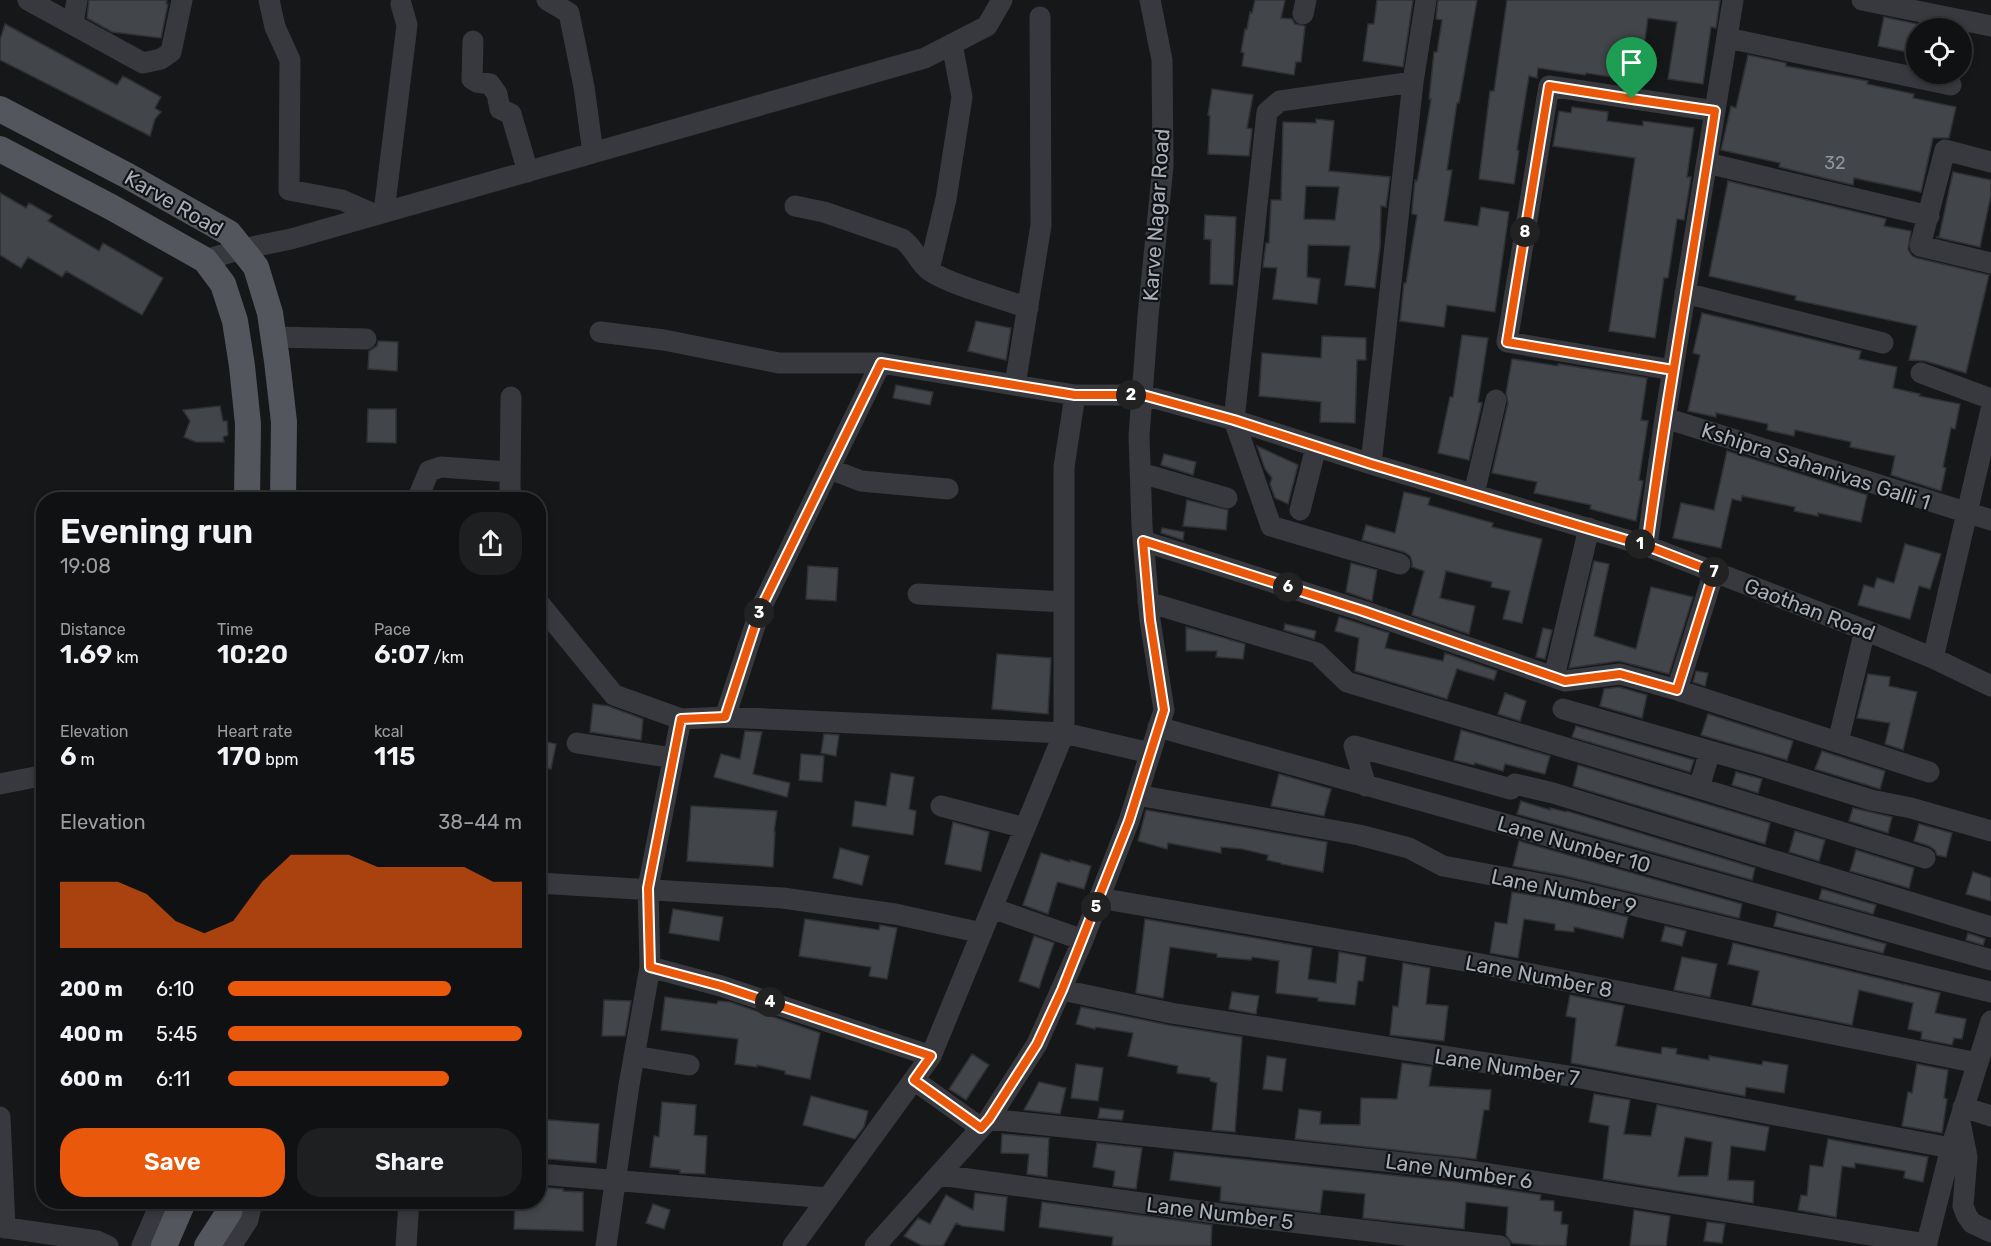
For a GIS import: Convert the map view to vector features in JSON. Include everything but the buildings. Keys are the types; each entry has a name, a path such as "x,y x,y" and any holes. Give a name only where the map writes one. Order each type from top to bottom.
{"main road":[{"name":"Karve Road","path":"0,109 128,176 229,233 256,267 270,313 284,422 283,492"},
{"name":"Karve Road","path":"0,149 111,207 205,260 223,284 235,321 248,424 247,492"},
{"path":"164,1246 180,1209"},
{"path":"207,1246 229,1209"}],"street":[{"path":"28,0 143,63 160,59 171,52 182,0"},
{"path":"73,24 77,0"},
{"path":"269,0 275,27 290,60 289,190 342,200 380,214"},
{"path":"547,0 569,13 584,87 593,153"},
{"path":"205,260 242,249 291,239 925,58 987,26 1002,0"},
{"name":"Karve Nagar Road","path":"875,1246 985,1124 1037,1044 1062,990 1099,898 1137,795 1164,710 1143,541 1139,436 1163,166 1162,60 1150,0"},
{"path":"1371,464 1413,82 1426,0"},
{"path":"1647,546 1665,418 1733,0"},
{"path":"1862,0 1909,5 1991,26"},
{"path":"380,214 406,25 396,1"},
{"path":"1015,385 1041,225 1040,16"},
{"path":"1727,38 1951,85"},
{"path":"473,41 472,79 490,84 497,93 500,109 510,114 528,172"},
{"path":"928,270 946,199 962,97 951,44"},
{"path":"1400,564 1272,526 1234,420 1267,112 1280,101 1413,82"},
{"path":"1673,370 1507,342 1549,86 1715,111"},
{"path":"1991,162 1945,150 1920,246 1991,263"},
{"path":"1707,163 1929,216"},
{"path":"795,206 824,212 902,239 928,270 1028,308"},
{"path":"1685,294 1882,342"},
{"name":"Gaothan Road","path":"600,332 664,340 779,363 881,363 1075,395 1143,395 1234,420 1371,464 1647,546 1865,630 1933,658 1991,686"},
{"path":"273,337 366,339"},
{"path":"725,717 760,610 881,363"},
{"path":"1921,373 1991,399"},
{"path":"793,1246 931,1056 1064,733 1064,467 1075,395"},
{"path":"511,397 511,492"},
{"path":"1474,494 1496,400"},
{"path":"1933,658 1991,410"},
{"name":"Kshipra Sahanivas Galli 1","path":"1665,418 1991,520"},
{"path":"1299,510 1316,447"},
{"path":"420,492 429,471 441,467 510,472"},
{"path":"830,469 861,481 948,489"},
{"path":"1141,473 1227,498"},
{"path":"1554,677 1589,528"},
{"path":"1143,541 1363,611 1565,681 1620,674 1677,690 1929,772"},
{"path":"1677,690 1714,572"},
{"path":"918,594 1064,602"},
{"path":"1149,602 1317,653 1347,682 1925,858"},
{"path":"546,612 614,695 681,719 725,717 1064,733 1150,753"},
{"path":"1838,742 1865,630"},
{"path":"1563,709 1871,800 1911,808 1991,831"},
{"path":"606,1246 634,1056 650,967 648,888 681,719"},
{"name":"Lane Number 10","path":"1158,727 1991,960"},
{"path":"577,743 673,758"},
{"path":"1366,786 1354,746 1511,789 1515,784 1543,790 1991,927"},
{"path":"1699,788 1710,751"},
{"path":"0,784 36,777"},
{"name":"Lane Number 9","path":"1137,795 1359,835 1409,848 1443,866 1562,888 1991,992"},
{"path":"941,806 1025,828"},
{"path":"546,884 648,888 794,899 896,914 982,933"},
{"name":"Lane Number 8","path":"1099,898 1476,963 1978,1063"},
{"path":"992,908 1083,939"},
{"path":"650,967 721,986 931,1056"},
{"name":"Lane Number 7","path":"1062,990 1172,1013 1575,1077 1951,1148"},
{"path":"1927,1245 1951,1148 1991,1020"},
{"path":"634,1056 689,1065"},
{"path":"914,1080 985,1124"},
{"path":"1961,1114 1991,1116"},
{"path":"1961,1114 1967,1156 1963,1206 1972,1223 1991,1232"},
{"path":"0,1117 3,1227 97,1241 108,1246"},
{"name":"Lane Number 6","path":"985,1124 1459,1168 1927,1245"},
{"path":"546,1175 828,1198"},
{"name":"Lane Number 5","path":"940,1175 1229,1215 1500,1246"},
{"path":"142,1246 158,1209"},
{"path":"231,1246 248,1220 250,1209"},
{"path":"406,1246 409,1209"}],"route":[{"path":"1632,99 1549,86 1507,342 1673,370 1647,546 1714,572 1677,690 1620,674 1565,681 1363,611 1143,541 1150,620 1164,710 1129,821 1062,990 1037,1044 981,1128 914,1080 931,1056 721,986 650,967 648,888 681,719 725,717 760,610 881,363 1075,395 1143,395 1234,420 1371,464 1647,546 1665,418 1707,163 1715,111 1632,99"}]}
